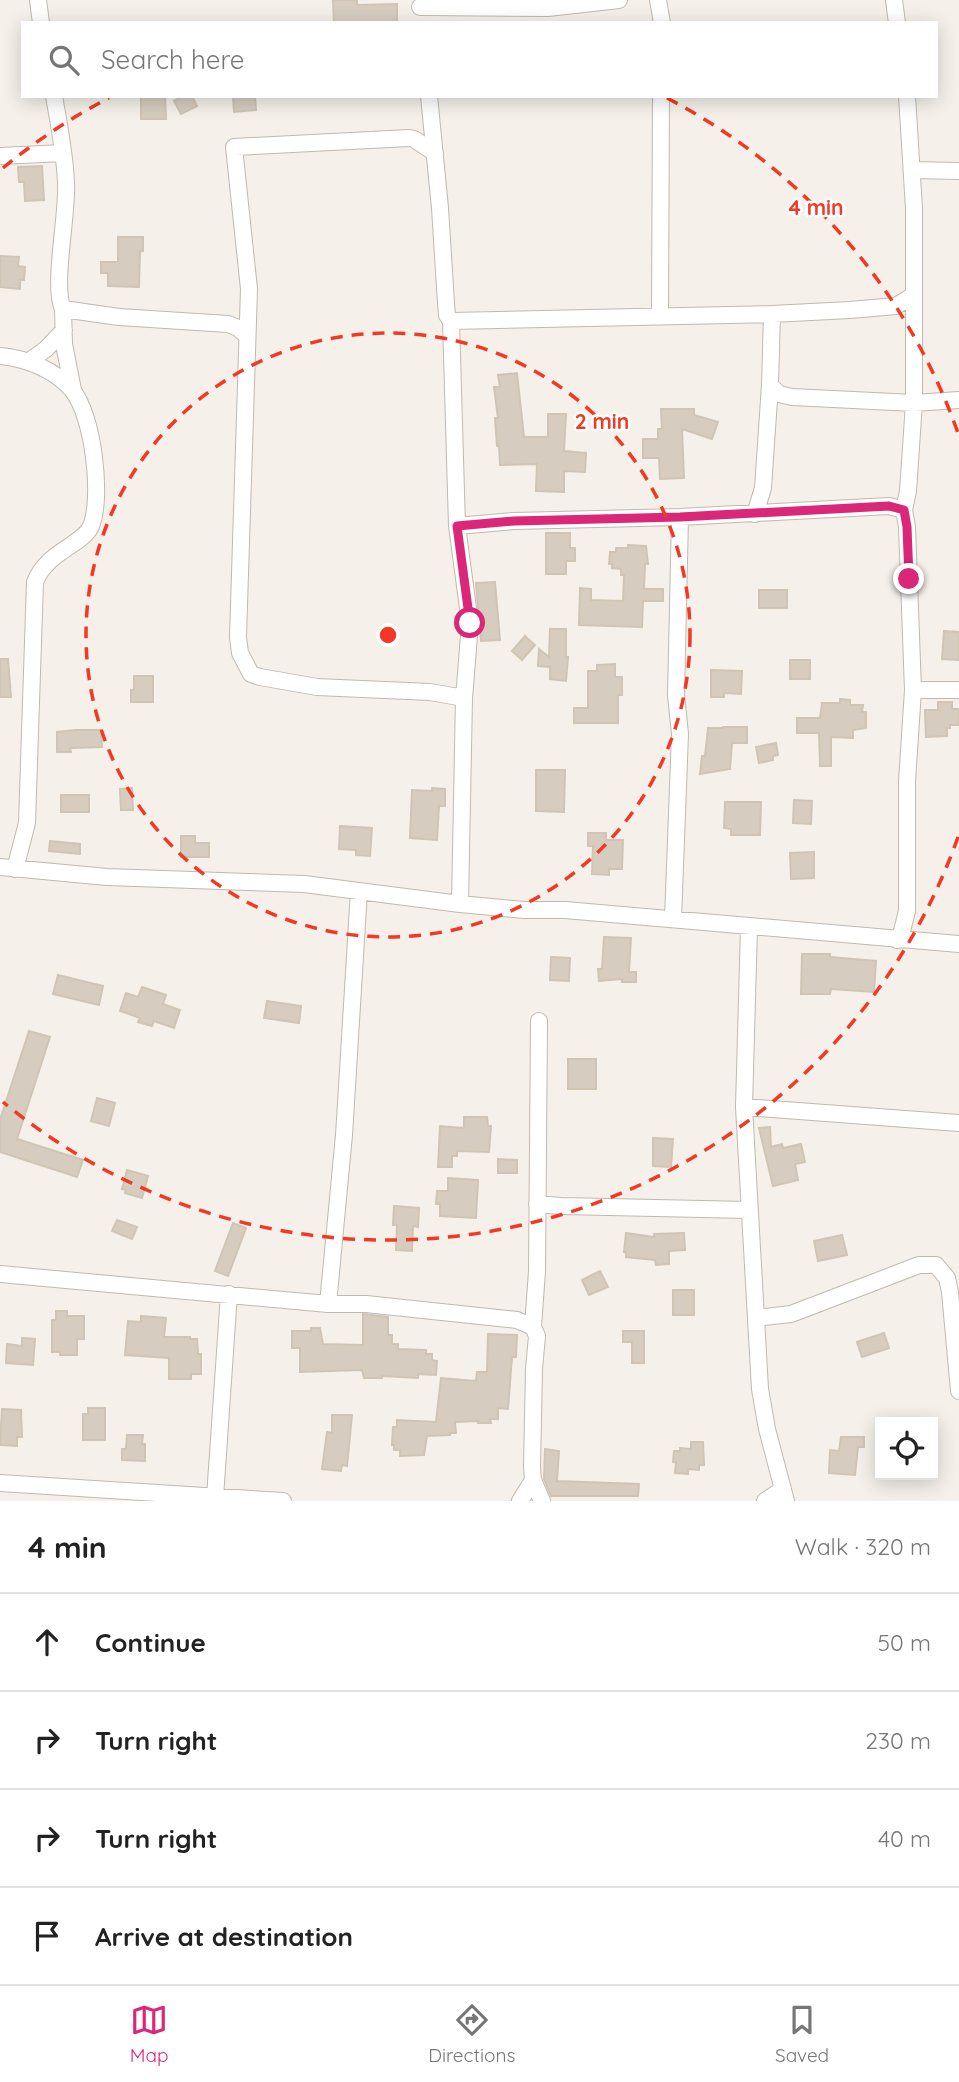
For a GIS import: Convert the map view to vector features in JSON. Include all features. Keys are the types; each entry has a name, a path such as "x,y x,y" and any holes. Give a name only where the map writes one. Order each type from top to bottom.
{"street":[{"path":"38,0 41,21"},
{"path":"420,10 548,8 619,0"},
{"path":"658,0 662,21"},
{"path":"894,0 897,21"},
{"path":"54,98 66,185 60,267 64,344 73,390 86,420 98,485 90,530 47,561 35,583 27,823 7,868 107,877 304,884 460,904 959,944"},
{"path":"429,98 447,315 451,321 457,526 470,623 464,698 460,904"},
{"path":"660,316 661,98"},
{"path":"897,940 901,935 907,911 907,781 913,690 907,527 904,510 908,491 914,402 914,209 907,98"},
{"path":"435,153 409,138 234,147 249,289 238,638 245,664 251,674 260,677 317,687 430,692 464,698"},
{"path":"0,156 63,153"},
{"path":"912,170 959,171"},
{"path":"451,321 772,314 896,306 914,295"},
{"path":"896,306 914,316"},
{"path":"63,309 118,317 228,324 247,336"},
{"path":"755,514 763,488 772,314"},
{"path":"28,362 46,349 64,330"},
{"path":"0,356 28,362 73,390"},
{"path":"770,385 779,394 792,397 914,402 959,400"},
{"path":"457,526 889,506 904,510"},
{"path":"673,919 680,734 676,695 680,517"},
{"path":"913,690 959,690"},
{"path":"328,1304 344,1135 359,891"},
{"path":"749,927 744,1107 760,1389 766,1429 784,1495 765,1501"},
{"path":"539,1021 533,1327 537,1336 533,1480 542,1501"},
{"path":"744,1107 959,1123"},
{"path":"537,1203 561,1206 750,1210"},
{"path":"756,1318 791,1314 919,1265 936,1265 947,1278 959,1391"},
{"path":"0,1274 328,1304 366,1304 517,1320 533,1327"},
{"path":"215,1497 229,1294"},
{"path":"520,1501 533,1480"},
{"path":"0,1483 165,1498 215,1497 283,1501"}],"building":[{"path":"333,0 357,0 357,5 397,4 397,21 334,21"},
{"path":"141,98 165,98 166,119 141,119"},
{"path":"179,98 193,98 197,106 181,114 174,101"},
{"path":"233,98 255,98 256,110 234,112"},
{"path":"42,166 44,200 25,201 24,182 19,182 18,167"},
{"path":"118,237 143,237 139,287 108,286 108,273 101,273 101,262 118,262"},
{"path":"0,256 19,257 18,266 25,267 20,289 0,287"},
{"path":"517,373 524,437 548,437 548,414 566,414 564,451 586,453 585,472 564,471 564,492 536,491 537,464 500,465 494,387 500,387 498,375"},
{"path":"661,409 694,409 694,415 718,422 712,439 682,429 684,478 660,479 659,458 643,458 643,439 658,439 658,429 662,429"},
{"path":"546,533 570,533 570,548 575,548 575,561 566,561 566,574 546,574"},
{"path":"628,545 646,546 648,564 645,564 644,589 663,589 663,601 643,601 642,627 579,625 580,588 591,589 591,600 623,601 624,575 621,575 621,569 612,568 612,564 609,564 610,552 616,552 616,548 628,548"},
{"path":"495,582 500,640 481,641 476,583"},
{"path":"759,590 787,590 787,608 759,608"},
{"path":"550,629 566,629 566,681 550,679 550,667 538,666 539,649 549,657"},
{"path":"944,631 959,632 959,660 942,659"},
{"path":"525,636 535,645 522,660 512,651"},
{"path":"0,659 8,659 11,697 0,697"},
{"path":"790,660 810,660 810,679 790,679"},
{"path":"615,664 615,677 622,677 622,695 618,695 618,723 574,723 574,708 588,708 588,671 597,671 597,665"},
{"path":"711,670 742,671 741,694 724,693 724,697 711,697"},
{"path":"134,676 153,676 153,702 131,702"},
{"path":"840,699 850,700 850,705 863,705 866,728 853,730 853,738 831,737 831,766 820,766 819,733 797,733 797,718 820,718 822,703 840,703"},
{"path":"938,702 952,702 952,709 959,709 959,725 950,725 950,728 947,728 947,736 926,737 925,710 938,710"},
{"path":"747,727 747,743 732,743 730,769 700,774 708,728"},
{"path":"101,730 102,747 70,748 71,752 57,752 57,732"},
{"path":"776,743 778,755 773,756 773,760 759,763 756,747"},
{"path":"536,770 565,770 564,812 536,811"},
{"path":"132,788 133,810 121,810 120,789"},
{"path":"432,788 445,789 445,806 439,806 437,840 410,838 412,790 432,791"},
{"path":"61,795 89,795 89,812 61,812"},
{"path":"794,800 812,801 811,824 793,823"},
{"path":"725,802 761,802 760,835 731,835 731,829 724,828"},
{"path":"340,826 372,828 370,856 356,855 356,850 339,849"},
{"path":"588,833 606,833 606,840 623,840 622,869 609,869 609,875 592,874 593,846 588,846"},
{"path":"181,836 195,836 195,843 209,843 209,857 181,857"},
{"path":"50,841 80,844 80,854 49,851"},
{"path":"814,852 814,878 791,879 790,853"},
{"path":"604,937 631,938 629,972 636,972 636,982 622,982 622,979 599,981 598,969 602,969"},
{"path":"802,954 830,954 830,957 876,961 874,992 831,989 830,994 801,994"},
{"path":"551,957 570,958 569,981 550,980"},
{"path":"58,975 103,986 99,1005 53,994"},
{"path":"142,987 166,995 163,1004 180,1010 174,1028 154,1021 152,1026 138,1022 140,1018 120,1011 126,993 138,997"},
{"path":"267,1001 301,1006 299,1023 264,1018"},
{"path":"29,1031 50,1037 17,1139 83,1160 77,1177 0,1152 0,1120"},
{"path":"568,1059 596,1059 596,1089 568,1089"},
{"path":"97,1098 115,1103 109,1126 91,1121"},
{"path":"464,1117 487,1117 488,1126 491,1126 489,1152 457,1151 457,1156 452,1156 452,1167 438,1167 440,1126 464,1128"},
{"path":"770,1127 771,1147 782,1144 783,1148 801,1144 805,1162 795,1164 798,1180 773,1186 759,1128"},
{"path":"653,1138 673,1139 671,1167 653,1166"},
{"path":"498,1159 517,1160 517,1173 498,1173"},
{"path":"127,1170 148,1176 142,1198 125,1193 126,1190 122,1189"},
{"path":"448,1178 478,1180 476,1218 440,1216 440,1204 436,1204 437,1191 448,1191"},
{"path":"394,1206 419,1208 418,1227 413,1226 412,1251 396,1250 397,1225 393,1225"},
{"path":"117,1220 137,1227 132,1239 112,1231"},
{"path":"233,1223 246,1228 228,1276 215,1271"},
{"path":"626,1233 654,1237 654,1234 684,1233 685,1250 669,1251 669,1264 656,1265 655,1260 626,1257"},
{"path":"842,1235 847,1255 818,1261 814,1241"},
{"path":"600,1271 608,1287 589,1295 582,1280"},
{"path":"673,1290 694,1290 694,1315 673,1315"},
{"path":"56,1311 67,1311 67,1316 84,1316 84,1339 77,1339 77,1355 52,1352 52,1320 56,1320"},
{"path":"363,1314 388,1317 388,1335 392,1335 392,1344 398,1344 398,1349 426,1350 426,1354 432,1354 432,1360 437,1361 436,1375 418,1374 418,1378 364,1378 362,1370 300,1372 300,1348 292,1348 292,1331 320,1328 323,1344 363,1345"},
{"path":"141,1316 166,1318 164,1337 197,1339 198,1354 201,1354 201,1374 191,1374 191,1379 169,1379 169,1358 125,1355 128,1321 141,1322"},
{"path":"623,1331 644,1331 644,1363 632,1363 632,1342 623,1342"},
{"path":"884,1333 889,1348 862,1357 857,1342"},
{"path":"488,1334 517,1335 516,1357 512,1357 508,1409 498,1408 498,1419 490,1419 491,1423 455,1422 456,1433 427,1436 424,1455 400,1456 400,1450 394,1450 392,1445 393,1427 397,1427 397,1420 436,1422 441,1378 476,1381 477,1372 487,1372"},
{"path":"22,1338 35,1339 33,1365 6,1363 7,1344 22,1346"},
{"path":"88,1408 105,1408 105,1440 83,1440 83,1414 88,1414"},
{"path":"2,1409 21,1410 22,1437 17,1437 17,1446 0,1445"},
{"path":"332,1415 352,1415 347,1466 342,1465 341,1471 322,1469 327,1432 332,1433"},
{"path":"127,1435 143,1435 145,1461 122,1460 122,1449 126,1449"},
{"path":"841,1437 864,1437 864,1447 858,1447 855,1475 829,1473 830,1450 839,1451"},
{"path":"691,1442 703,1442 704,1465 699,1465 699,1470 688,1469 688,1474 675,1473 674,1451 680,1451 680,1448 691,1449"},
{"path":"545,1449 559,1451 557,1481 639,1484 638,1496 551,1496 544,1479"}],"route":[{"path":"470,623 457,526 514,521 680,517 889,506 904,510 909,579"}]}
